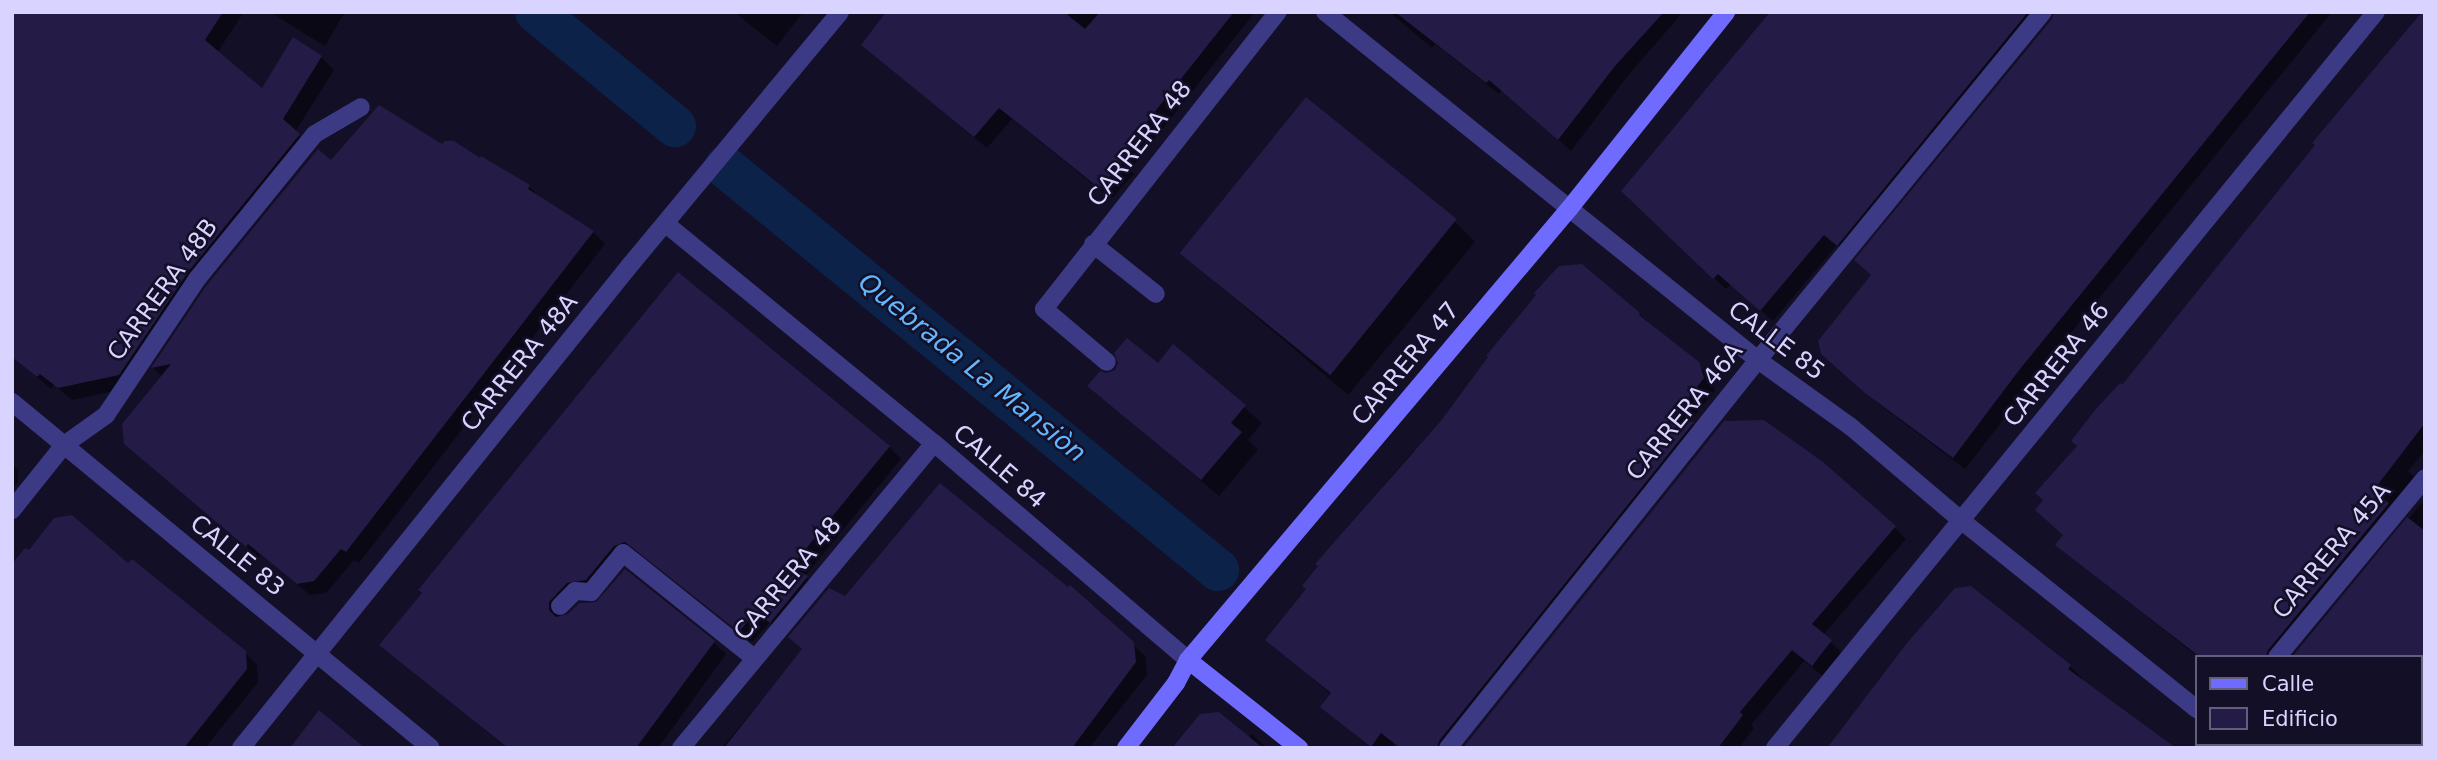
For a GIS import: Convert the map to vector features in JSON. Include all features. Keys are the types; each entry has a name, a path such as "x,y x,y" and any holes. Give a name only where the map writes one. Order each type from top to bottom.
{"street":[{"name":"CARRERA 48A","path":"241,748 840,12"},
{"name":"CARRERA 48","path":"1107,362 1044,309 1278,12"},
{"name":"CALLE 85","path":"1325,12 1758,360 1850,426 1962,521 2196,708"},
{"name":"CARRERA 47","path":"1126,748 1176,683 1188,660 1570,209 1726,12"},
{"name":"CARRERA 46A","path":"1448,748 1758,360 2043,12"},
{"name":"CARRERA 46","path":"1775,748 2376,12"},
{"name":"CARRERA 48B","path":"12,510 64,445 106,415 197,279 316,134 361,107"},
{"name":"CALLE 84","path":"666,224 933,443 1188,660 1299,748"},
{"path":"1093,244 1156,295"},
{"name":"CALLE 83","path":"12,402 431,748"},
{"name":"CARRERA 48","path":"681,748 933,443"},
{"name":"CARRERA 45A","path":"2279,655 2425,478"},
{"path":"560,606 575,590 592,592 624,553 754,658"}],"building":[{"path":"12,12 223,12 205,40 262,88 293,37 322,56 283,119 300,134 188,272 119,375 58,388 40,374 37,377 12,357"},
{"path":"886,12 1064,12 1085,29 1100,12 1234,12 1119,157 1124,161 1099,188 999,108 974,137 861,45"},
{"path":"1395,12 1664,12 1615,66 1558,140 1489,80 1486,83"},
{"path":"1770,12 2028,12 1837,246 1824,235 1760,311 1718,274 1713,279 1621,191"},
{"path":"2054,12 2310,12 2020,369 1953,458 1865,393 1821,354 1818,341 1871,275 1854,260 2052,19"},
{"path":"2422,12 2425,12 2425,423 2373,491 2389,503 2267,655 2197,655 2055,545 2063,535 2035,510 2043,500 2035,493 2077,446 2071,441 2095,410 2120,383 2122,385 2315,145 2312,143"},
{"path":"1306,97 1457,219 1330,375 1180,253"},
{"path":"379,105 442,144 445,141 454,141 480,158 481,156 530,185 528,189 594,231 346,552 341,549 314,581 297,584 248,544 246,547 124,444 122,424 171,364 151,368 206,286 318,149 331,160"},
{"path":"1582,264 1640,313 1639,315 1699,362 1704,378 1668,423 1694,422 1439,741 1437,748 1400,748 1381,733 1371,747 1320,707 1331,693 1265,640 1306,589 1302,586 1318,566 1315,564 1440,422 1488,357 1486,356 1536,295 1534,293 1559,266"},
{"path":"678,272 890,446 791,567 808,576 770,623 756,611 739,632 625,542 614,546 586,580 567,583 549,602 549,610 556,617 568,614 579,603 596,602 625,569 715,641 636,748 508,748 379,645 422,593 418,590"},
{"path":"1127,338 1158,363 1173,344 1246,405 1231,423 1242,432 1201,480 1087,386 1100,371 1106,373 1115,370 1118,363 1114,353"},
{"path":"1764,420 1823,462 1896,526 1812,624 1832,640 1812,666 1792,650 1740,712 1743,715 1718,748 1463,748 1724,421"},
{"path":"940,483 1068,587 1070,585 1134,642 1136,662 1072,748 724,748 802,649 788,637 829,588 845,596"},
{"path":"72,515 128,563 132,559 246,651 247,669 184,748 12,748 12,564 25,548 29,550 54,518"},
{"path":"2407,517 2425,531 2425,657 2294,655"},
{"path":"1971,586 2071,665 2068,669 2176,748 1827,748 1907,643 1955,588"},
{"path":"319,710 365,748 290,748"},
{"path":"1219,712 1263,748 1172,748 1200,714"}],"waterway":[{"name":"Quebrada La Mansiòn","path":"536,12 675,126"},
{"name":"Quebrada La Mansiòn","path":"725,167 1218,570"}]}
